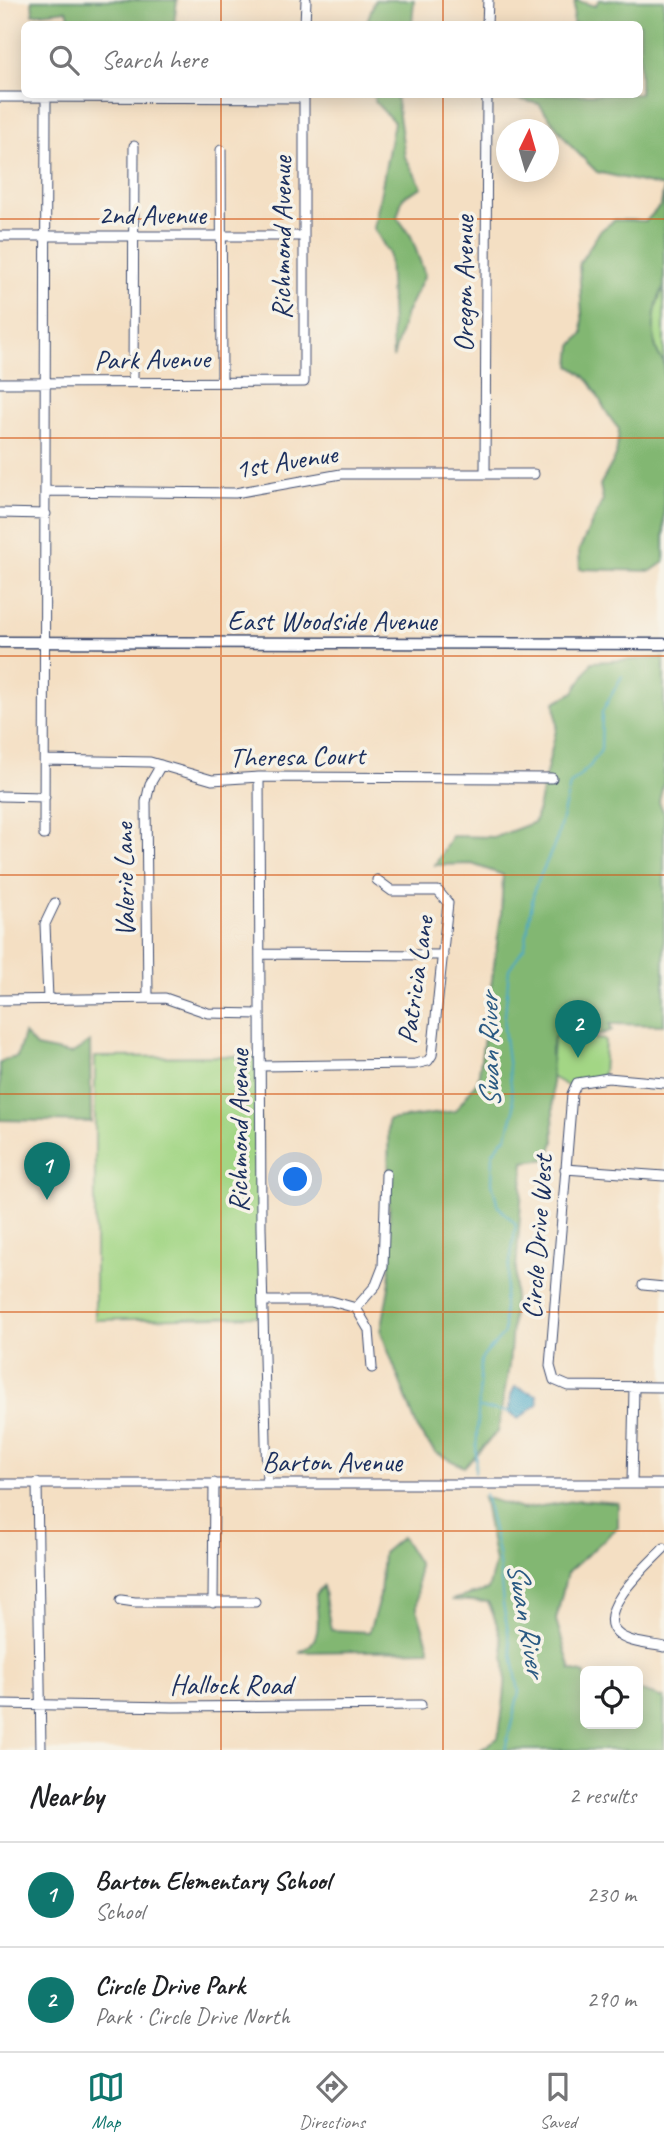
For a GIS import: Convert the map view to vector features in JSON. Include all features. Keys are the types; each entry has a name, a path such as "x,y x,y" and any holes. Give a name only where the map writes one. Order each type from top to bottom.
{"main road":[{"name":"East Woodside Avenue","path":"0,642 664,644"}],"street":[{"path":"305,21 306,0"},
{"path":"487,21 488,0"},
{"path":"0,97 21,97"},
{"path":"44,835 46,98"},
{"name":"Richmond Avenue","path":"304,98 304,382"},
{"name":"Oregon Avenue","path":"485,473 487,98"},
{"path":"133,382 134,146"},
{"path":"221,150 222,381"},
{"name":"2nd Avenue","path":"0,236 303,236"},
{"name":"Park Avenue","path":"0,383 304,382"},
{"name":"1st Avenue","path":"46,491 235,493 341,474 534,474"},
{"path":"0,513 46,514"},
{"name":"Theresa Court","path":"45,760 150,762 201,779 552,778"},
{"name":"Valerie Lane","path":"148,998 146,802 150,784 161,765"},
{"name":"Richmond Avenue","path":"259,777 261,1227 265,1301 267,1484"},
{"path":"0,796 45,797"},
{"name":"Patricia Lane","path":"261,1066 415,1065 428,1061 433,1046 448,912 444,895 431,890 392,891 377,880"},
{"path":"48,999 45,924 55,903"},
{"path":"261,954 443,955"},
{"path":"0,1000 148,998 174,1000 208,1013 259,1014"},
{"name":"Circle Drive West","path":"634,1387 568,1386 554,1380 550,1366 569,1108 577,1083 608,1078 664,1083"},
{"path":"565,1169 664,1177"},
{"path":"356,1308 376,1285 383,1267 386,1174"},
{"path":"643,1285 664,1287"},
{"path":"265,1301 331,1301 356,1308 369,1331 372,1368"},
{"path":"632,1483 634,1387 664,1387"},
{"path":"37,1483 41,1750"},
{"path":"213,1603 214,1483"},
{"name":"Barton Avenue","path":"0,1484 664,1484"},
{"path":"664,1548 615,1603 611,1613 611,1623 616,1632 625,1638 664,1647"},
{"path":"121,1600 255,1602"},
{"name":"Hallock Road","path":"0,1704 421,1705"}],"green space":[{"path":"32,0 177,0 174,21 70,21 67,10 33,14"},
{"path":"375,0 414,0 412,21 367,21"},
{"path":"575,0 595,6 599,0 664,0 664,187 597,172 559,130 559,119 550,119 539,104 514,98 643,98 643,21 573,21"},
{"path":"374,98 396,98 405,157 422,187 403,197 397,217 411,236 425,275 406,313 393,358 389,254 374,228 394,122"},
{"path":"664,187 664,287 657,304 654,336 659,355 664,362 664,562 651,571 580,569 579,550 603,500 600,485 616,456 619,429 587,379 570,366 572,346 583,333 579,264 600,231 615,220 646,221 661,205"},
{"path":"664,287 664,362 656,346 654,325 657,304"},
{"path":"664,658 664,781 659,802 664,813 664,1025 609,1024 612,1030 594,1037 555,1036 551,1048 554,1142 548,1159 524,1162 509,1366 498,1431 464,1467 436,1453 419,1432 381,1332 390,1281 388,1120 455,1111 478,1080 501,915 503,875 472,864 435,865 452,836 496,837 535,822 557,726 555,702 574,692 592,662"},
{"path":"554,1033 605,1040 603,1075 571,1088 550,1076"},
{"path":"24,1034 36,1047 71,1054 90,1042 91,1122 0,1120 0,1064 4,1060 17,1057"},
{"path":"259,1056 261,1316 95,1320 95,1057"},
{"path":"483,1497 522,1509 580,1500 618,1503 618,1527 567,1573 556,1620 571,1670 580,1673 580,1729 643,1729 643,1692 664,1698 664,1750 480,1750 498,1738 505,1685 501,1637 488,1602 451,1600 488,1590 495,1563"},
{"path":"402,1537 418,1563 417,1609 430,1650 299,1652 313,1642 316,1635 316,1594 323,1586 331,1630 369,1632 380,1596 383,1553"}],"water":[{"path":"515,1387 537,1395 538,1404 518,1419 509,1412"}],"waterway":[{"name":"Swan River","path":"475,1472 481,1359 504,1334 504,1301 516,1224 498,1206 492,1183 493,1152 507,1135 514,1110 504,1028 509,969 525,946 534,890 557,839 570,785 590,766 601,750 602,712 622,676"},
{"path":"480,1408 509,1412"},
{"name":"Swan River","path":"485,1494 498,1553 503,1604 519,1692 505,1750"}],"place":[{"name":"Circle Drive Park","path":"578,1058"},
{"name":"Barton Elementary School","path":"47,1200"}]}
